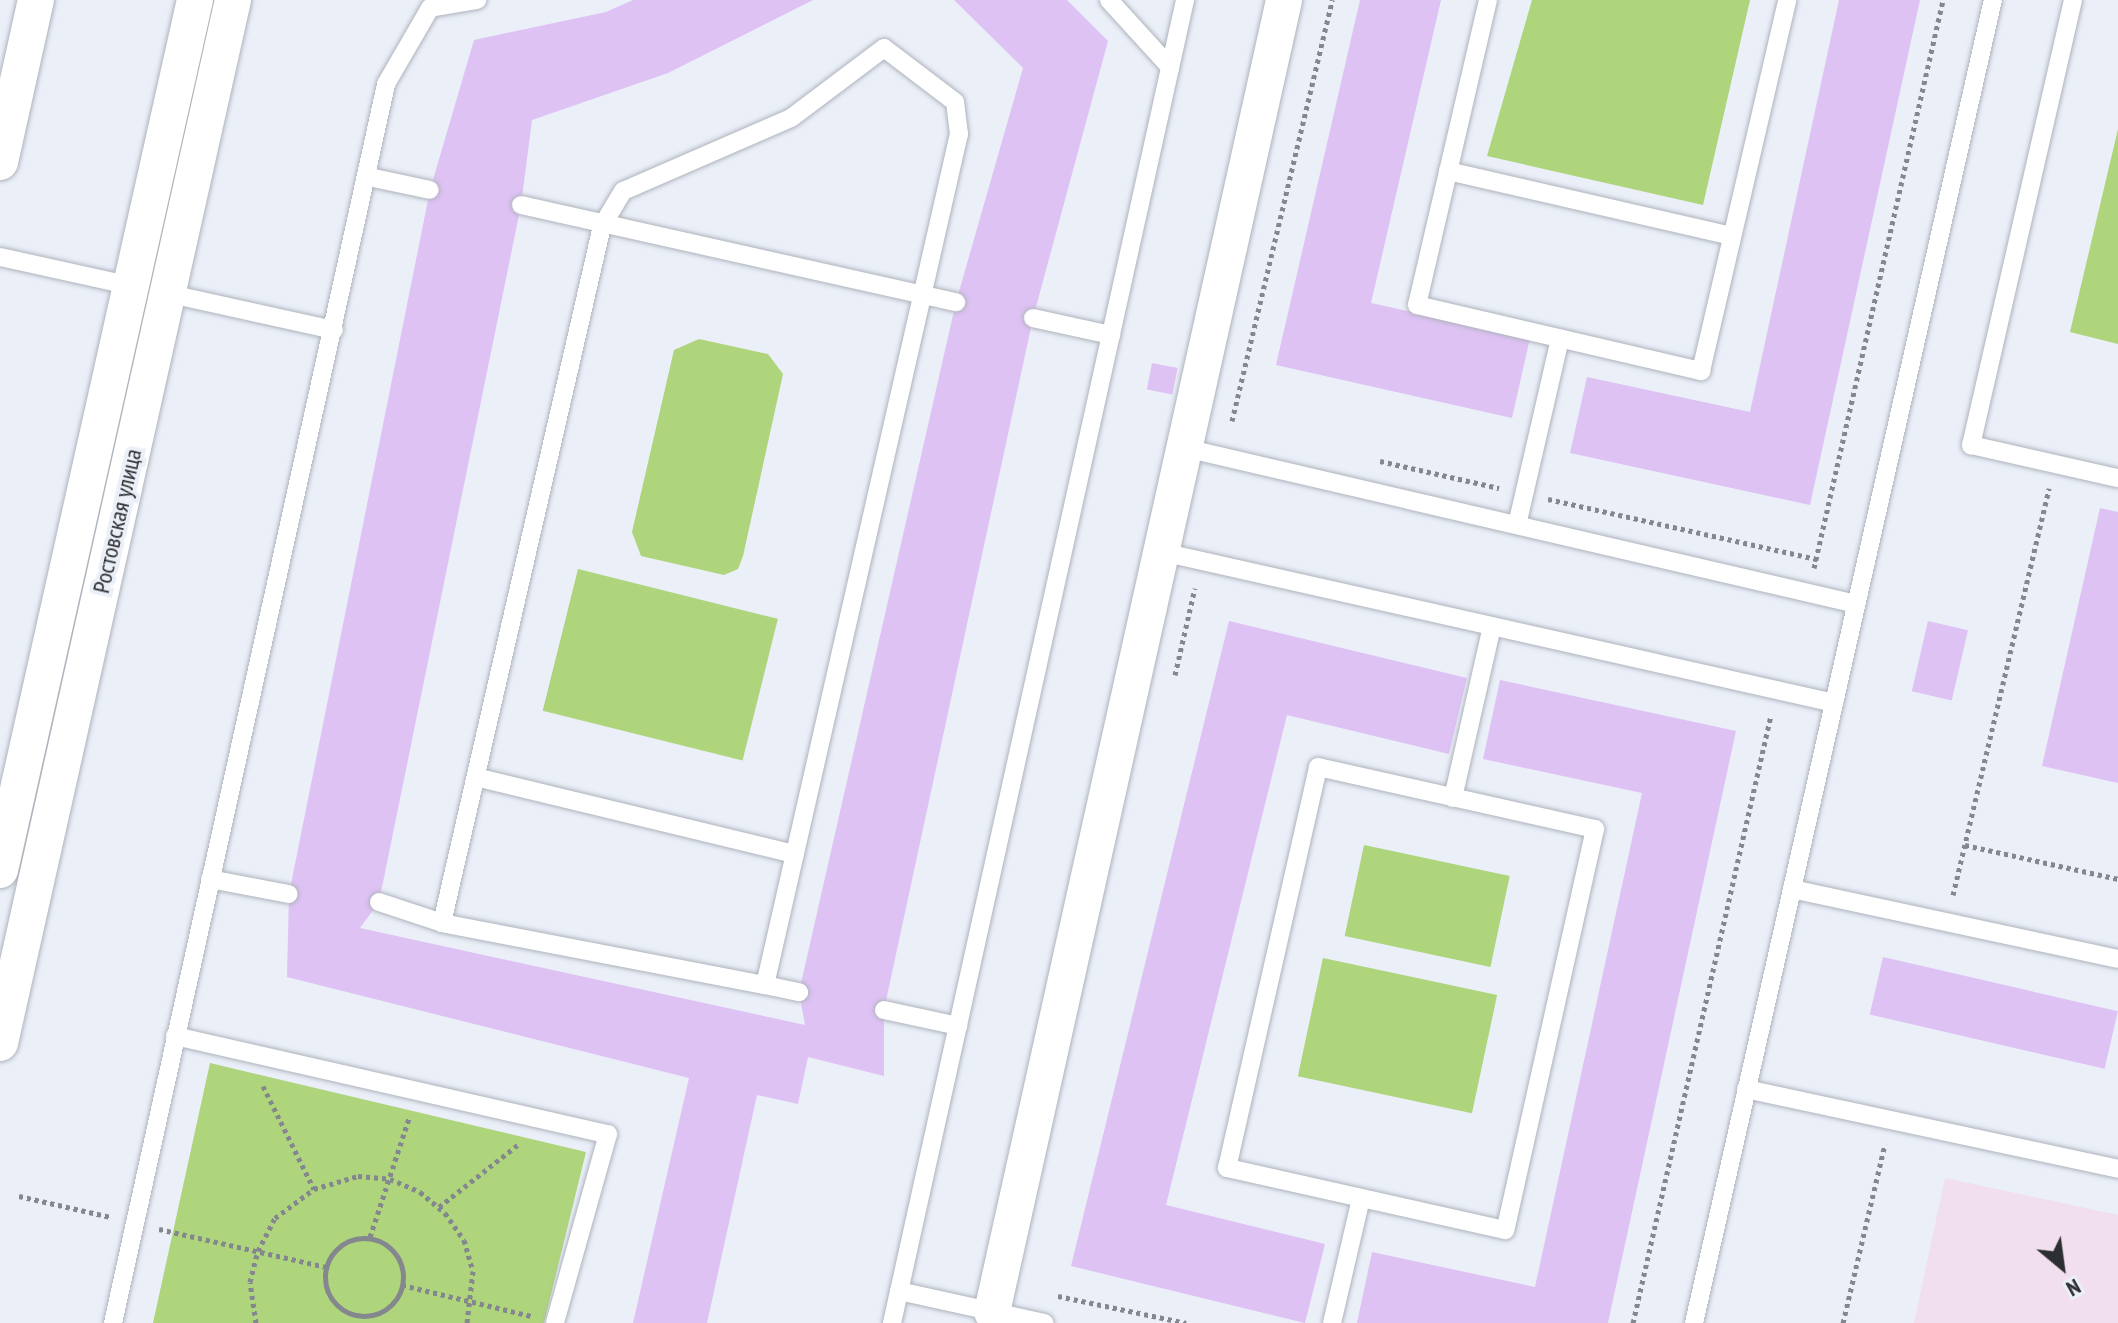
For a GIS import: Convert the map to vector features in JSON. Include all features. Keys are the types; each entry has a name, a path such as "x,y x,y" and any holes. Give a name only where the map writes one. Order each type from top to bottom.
{"street":[{"path":"0,162 8,86 36,0"},
{"name":"Ростовская улица","path":"0,870 195,0"},
{"name":"Ростовская улица","path":"0,1043 233,0"},
{"path":"992,1312 1284,0"}],"lane":[{"path":"113,1323 369,177 386,84 400,54 430,8 477,0"},
{"path":"1109,0 1170,67"},
{"path":"892,1323 1185,0"},
{"path":"1488,0 1417,305 1701,371 1787,0"},
{"path":"1694,1323 1993,0"},
{"path":"2073,0 1971,445 2118,478"},
{"path":"442,923 602,226 623,191 791,118 884,48 955,102 959,134 765,985"},
{"path":"1448,171 1732,236"},
{"path":"369,177 430,190"},
{"path":"521,205 602,226 956,302"},
{"path":"0,257 334,330"},
{"path":"1033,318 1111,335"},
{"path":"1517,525 1560,339"},
{"path":"1185,448 1856,604"},
{"path":"1162,552 1834,703"},
{"path":"1453,798 1492,626"},
{"path":"1318,767 1595,829 1505,1230 1361,1198 1227,1168 1318,767"},
{"path":"476,777 795,854"},
{"path":"210,879 289,894"},
{"path":"1792,889 2118,959"},
{"path":"379,902 442,923 799,992"},
{"path":"884,1010 958,1026"},
{"path":"175,1036 608,1134 555,1322"},
{"path":"1746,1089 2118,1169"},
{"path":"1332,1323 1361,1198"},
{"path":"899,1291 1045,1323"}],"path":[{"path":"1223,457 1332,0"},
{"path":"1809,593 1943,0"},
{"path":"1947,922 2054,464"},
{"path":"1633,1323 1777,690"},
{"path":"1965,845 2118,879"},
{"path":"246,1052 314,1189"},
{"path":"370,1237 418,1091"},
{"path":"1843,1323 1890,1120"},
{"path":"439,1207 548,1121"},
{"path":"256,1323 250,1282 258,1251 275,1218 314,1189 358,1176 390,1179 439,1207 464,1240 473,1271 473,1304 467,1323"},
{"path":"19,1196 326,1267"},
{"path":"370,1237 399,1257 402,1285 384,1311 347,1313 330,1297 326,1267 344,1242 370,1237"},
{"path":"402,1285 555,1322"},
{"path":"1048,1294 1186,1323"},
{"path":"346,1323 347,1313"}],"shaded area":[{"path":"1945,1178 2118,1215 2118,1323 1914,1323"}],"green space":[{"path":"1532,0 1750,0 1703,205 1487,156"},
{"path":"2118,129 2118,344 2070,332"},
{"path":"699,339 768,354 783,374 743,556 738,569 724,575 641,556 632,532 674,350"},
{"path":"578,569 778,619 743,760 543,711"},
{"path":"1364,845 1510,876 1490,967 1345,936"},
{"path":"1323,958 1497,995 1472,1113 1298,1076"},
{"path":"210,1063 586,1152 544,1323 153,1323"}],"building":[{"path":"633,0 813,0 668,73 532,120 521,205 379,902 360,928 805,1025 799,992 956,302 1023,68 954,0 1067,0 1108,41 1033,318 884,1010 884,1076 808,1057 798,1104 757,1095 707,1323 633,1323 689,1078 287,977 289,894 430,190 474,40 606,12"},
{"path":"1360,0 1441,0 1371,303 1530,338 1512,418 1276,365"},
{"path":"1839,0 1920,0 1810,505 1570,453 1587,377 1750,412"},
{"path":"1152,363 1178,368 1172,394 1147,390"},
{"path":"2100,508 2118,512 2118,783 2042,766"},
{"path":"1229,621 1467,678 1449,754 1287,715 1166,1205 1325,1244 1305,1323 1071,1266"},
{"path":"1928,621 1968,630 1952,700 1912,691"},
{"path":"1500,680 1736,731 1608,1323 1357,1323 1372,1252 1535,1287 1642,793 1483,759"},
{"path":"1883,957 2118,1011 2105,1069 1870,1014"}]}
